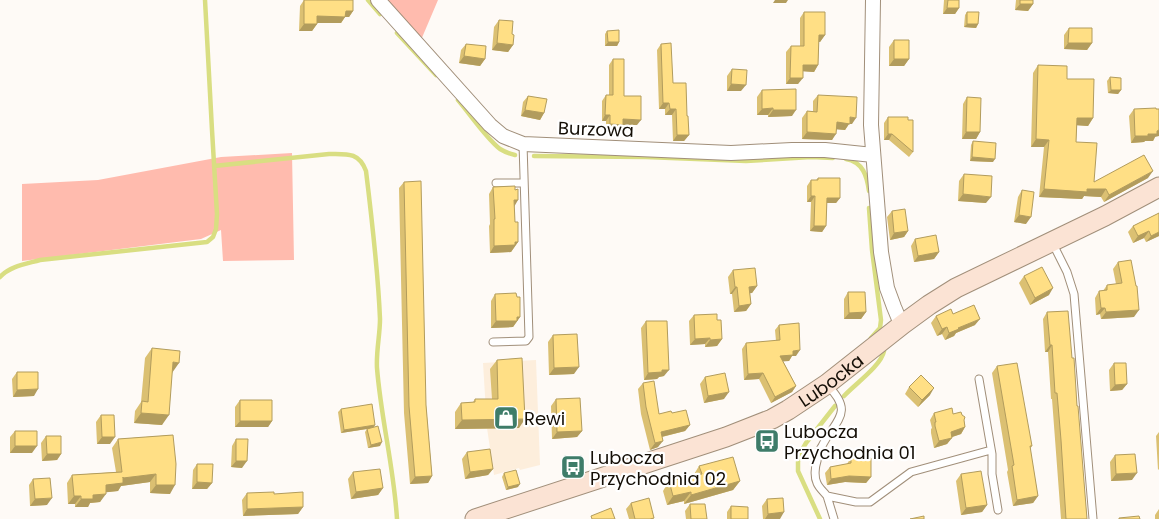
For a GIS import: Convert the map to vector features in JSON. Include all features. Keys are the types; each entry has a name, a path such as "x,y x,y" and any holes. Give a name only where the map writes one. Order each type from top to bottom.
{"street":[{"name":"Burzowa","path":"378,0 490,125 503,136 523,144 731,153 824,150 873,155"},
{"path":"873,0 871,125 873,155 883,261 888,288 896,313 903,324"},
{"name":"Lubocka","path":"475,519 744,430 788,410 827,384 929,305 956,288 1131,203 1159,187"}],"lane":[{"path":"493,342 526,341 529,337 523,144"},
{"path":"496,183 524,183"},
{"path":"1052,242 1067,272 1074,294 1093,519"},
{"path":"979,379 991,450 992,474 998,510"},
{"path":"827,384 840,401 840,418 821,447 815,468 817,483 827,496 834,519"},
{"path":"827,496 856,502 870,502 911,472 991,450"}],"shaded area":[{"path":"384,0 438,0 421,40"},
{"path":"292,153 294,260 223,261 221,230 201,239 22,261 22,184 98,180 221,157"},
{"path":"536,360 540,465 520,470 519,468 494,475 487,428 483,363"}],"building":[{"path":"304,0 353,0 353,11 346,11 345,17 317,16 317,24 304,24"},
{"path":"948,0 959,0 959,8 947,8"},
{"path":"1020,0 1033,0 1033,4 1020,4"},
{"path":"804,12 825,12 825,35 819,35 818,65 803,65 803,78 790,78 791,46 804,46"},
{"path":"967,12 979,12 978,24 967,24"},
{"path":"499,20 513,21 513,45 497,43"},
{"path":"1069,28 1092,28 1092,43 1068,43"},
{"path":"619,30 619,42 608,42 607,31"},
{"path":"894,40 909,40 909,59 894,59"},
{"path":"671,43 673,83 686,83 689,135 677,135 676,109 670,109 669,103 663,103 661,44"},
{"path":"466,44 486,46 485,59 464,56"},
{"path":"613,59 624,59 624,96 641,96 641,120 623,119 623,125 610,124 610,115 605,115 606,95 613,95"},
{"path":"1038,65 1067,66 1067,79 1094,79 1093,118 1077,118 1076,142 1097,143 1094,182 1144,155 1153,171 1109,195 1106,189 1087,189 1087,192 1044,189 1049,140 1036,139"},
{"path":"732,69 747,70 746,85 731,84"},
{"path":"1110,77 1121,78 1121,90 1111,90"},
{"path":"796,89 796,110 762,109 762,90"},
{"path":"818,95 857,97 856,118 850,117 850,124 837,122 836,134 807,132 807,111 817,112"},
{"path":"528,96 547,99 544,113 525,110"},
{"path":"967,97 981,98 980,132 966,132"},
{"path":"1134,109 1159,109 1159,130 1157,134 1135,136"},
{"path":"888,117 908,117 908,120 913,120 913,152 892,134 888,134"},
{"path":"973,141 996,143 995,159 972,157"},
{"path":"964,174 992,176 991,197 963,194"},
{"path":"818,178 840,178 840,198 827,198 826,226 814,226 815,196 811,196 811,180 818,180"},
{"path":"421,181 426,405 432,476 415,477 409,406 404,182"},
{"path":"515,186 515,190 518,189 518,200 514,200 515,222 518,222 518,242 515,242 515,245 494,246 493,187"},
{"path":"1022,190 1034,192 1031,217 1019,215"},
{"path":"905,209 908,231 894,233 892,211"},
{"path":"1159,213 1159,232 1151,236 1149,231 1138,236 1133,226"},
{"path":"936,235 939,252 918,256 915,239"},
{"path":"1131,260 1137,286 1139,310 1106,312 1105,308 1101,308 1099,291 1107,290 1107,285 1122,283 1118,262"},
{"path":"1042,267 1053,288 1035,298 1024,276"},
{"path":"755,268 757,286 749,287 751,304 739,306 733,270"},
{"path":"848,292 865,292 866,312 849,313"},
{"path":"516,293 517,297 520,297 520,317 517,317 517,321 496,321 495,294"},
{"path":"974,305 980,319 949,333 947,327 942,329 936,316 951,309 953,314"},
{"path":"1068,311 1072,358 1074,358 1087,519 1066,519 1057,393 1055,393 1052,345 1050,345 1047,312"},
{"path":"717,314 717,320 721,320 722,339 695,339 694,315"},
{"path":"646,321 667,321 669,370 648,373"},
{"path":"799,323 800,350 793,351 793,355 780,356 796,386 775,397 763,373 748,374 746,343 780,340 779,325"},
{"path":"577,334 579,367 554,368 553,335"},
{"path":"152,348 180,351 179,363 173,362 169,415 141,413 142,401 148,402"},
{"path":"522,358 525,419 462,420 461,403 475,402 475,399 498,399 497,360"},
{"path":"1017,363 1032,446 1030,446 1038,496 1017,500 1012,466 1014,465 997,366"},
{"path":"1114,363 1126,363 1127,384 1115,385"},
{"path":"17,372 38,372 38,389 17,390"},
{"path":"725,373 729,392 708,396 705,377"},
{"path":"921,375 934,388 922,400 909,387"},
{"path":"654,381 659,414 686,410 690,425 661,432 663,441 655,443 646,407 643,383"},
{"path":"580,398 582,431 557,432 556,399"},
{"path":"240,400 272,400 272,421 240,421"},
{"path":"372,404 375,425 344,430 341,409"},
{"path":"952,408 953,414 961,412 965,417 965,427 951,432 952,438 939,441 934,413"},
{"path":"101,415 114,415 115,437 102,437"},
{"path":"378,426 382,442 371,445 367,429"},
{"path":"15,431 37,431 37,446 15,446"},
{"path":"173,435 176,464 175,485 156,485 156,474 123,478 123,483 106,485 106,494 93,495 93,499 81,499 81,496 74,496 72,475 122,472 118,439"},
{"path":"46,436 61,436 61,454 47,454"},
{"path":"236,439 248,439 247,461 236,461"},
{"path":"490,449 493,469 470,472 467,452"},
{"path":"1135,454 1137,473 1116,474 1115,455"},
{"path":"733,457 740,481 691,495 691,492 673,496 669,481 702,474 699,466"},
{"path":"851,457 871,458 871,477 849,476 831,479 830,467 851,463"},
{"path":"197,464 213,464 212,483 197,482"},
{"path":"380,469 383,488 356,492 353,472"},
{"path":"516,470 520,484 508,487 504,473"},
{"path":"981,471 987,505 966,508 961,474"},
{"path":"50,478 52,498 35,499 33,479"},
{"path":"274,492 274,494 303,492 303,507 247,509 247,493"},
{"path":"649,498 654,518 635,519 631,503"},
{"path":"783,498 784,512 768,514 767,499"},
{"path":"690,504 705,504 707,519 691,519"},
{"path":"731,506 748,507 748,519 731,519"},
{"path":"611,508 615,519 592,519 591,516"},
{"path":"924,516 924,519 910,519"},
{"path":"1139,516 1140,519 1119,519 1119,518"}],"waterway":[{"path":"0,277 13,268 40,260 207,242 213,237 216,229 217,214 205,0"},
{"path":"368,0 380,14"},
{"path":"397,33 436,75"},
{"path":"458,100 495,144 502,150 515,155"},
{"path":"214,166 329,154 352,155 360,160 363,165 366,171 378,282 380,319 377,368 397,519"},
{"path":"534,156 646,157 746,161 811,157 833,158"},
{"path":"846,159 856,163 863,170 869,191"},
{"path":"869,208 881,320 880,328 871,338"},
{"path":"844,396 873,369 884,351"},
{"path":"820,519 798,471 798,462 799,455 806,443 835,406"}],"place":[{"name":"Rewi","path":"506,418"},
{"name":"Lubocza Przychodnia 01","path":"767,441"},
{"name":"Lubocza Przychodnia 02","path":"573,467"}]}
